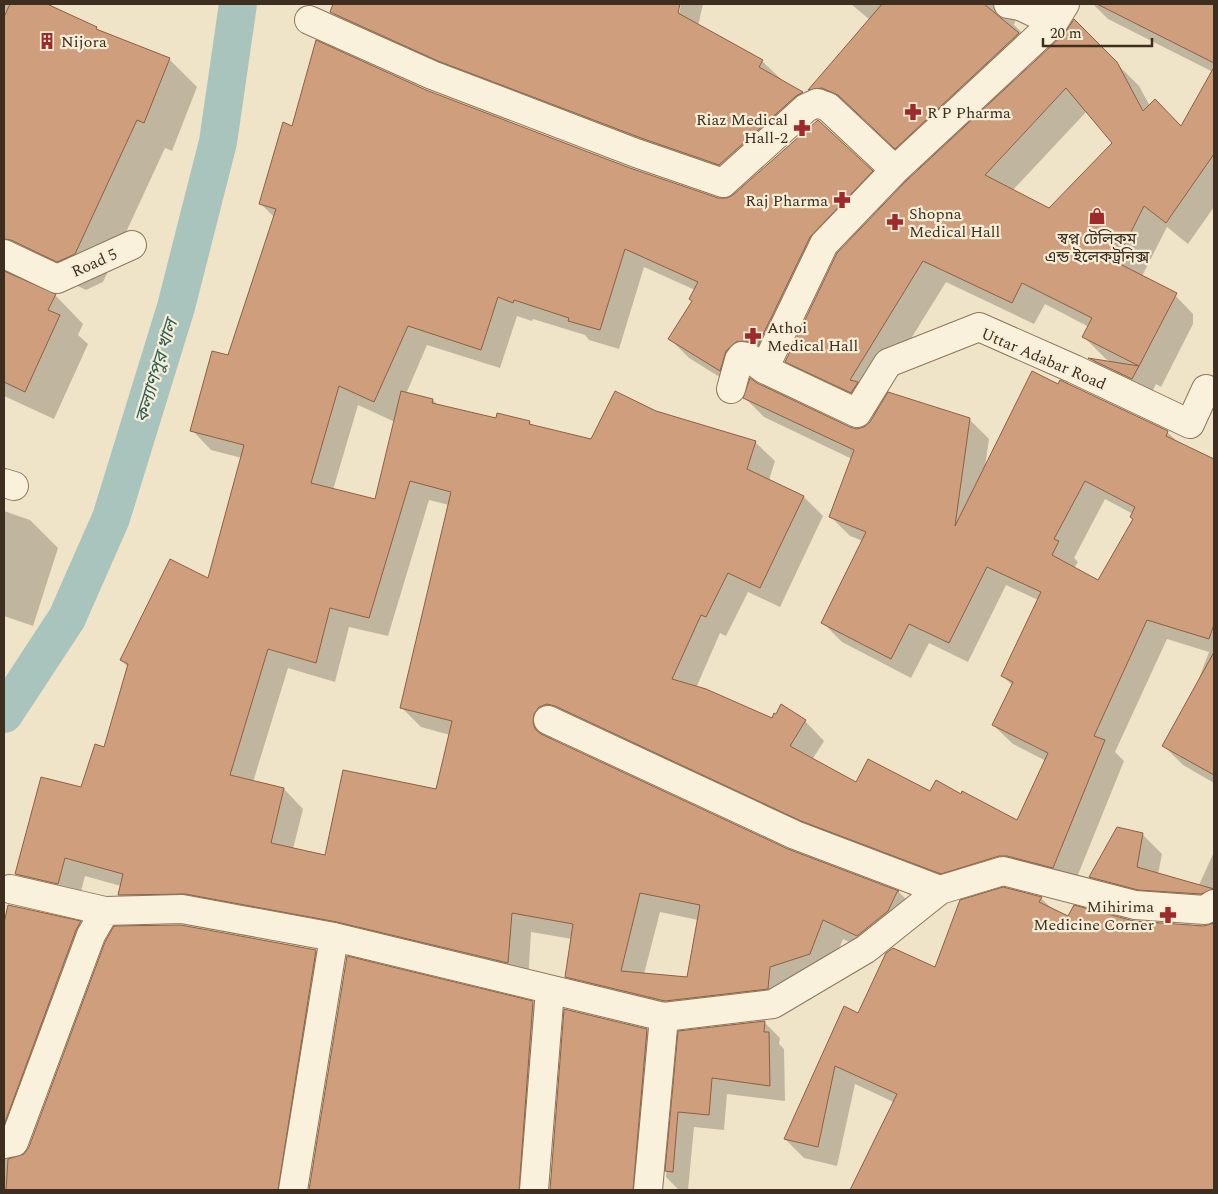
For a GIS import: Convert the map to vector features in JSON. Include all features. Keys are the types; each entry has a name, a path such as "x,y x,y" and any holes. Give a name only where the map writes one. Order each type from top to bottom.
{"street":[{"path":"1008,4 1060,13"},
{"path":"731,388 739,360 742,356 748,357 764,369 824,244 895,170 1060,13"},
{"path":"309,20 432,75 723,184 806,108 816,103 828,107 895,170"},
{"name":"Road 5","path":"4,254 57,279 132,245"},
{"name":"Uttar Adabar Road","path":"764,369 857,413 888,363 979,327 1074,369 1190,424 1206,389 1214,393"},
{"path":"548,720 795,835 940,890"},
{"path":"10,889 105,911 182,909 334,937 664,1017 773,1004 866,949 940,890 1003,872 1135,905 1210,907"},
{"path":"4,1144 14,1142 90,935 105,911"},
{"path":"292,1190 334,937"},
{"path":"534,1190 550,990"},
{"path":"648,1190 664,1017"}],"building":[{"path":"10,4 47,4 97,27 96,29 170,58 144,123 137,120 75,254 57,262 11,240 4,239 4,17"},
{"path":"333,4 680,4 678,13 763,60 759,67 803,92 796,96 719,165 641,138 438,61 330,12"},
{"path":"882,4 984,4 1019,33 895,149 838,95 822,88 808,90"},
{"path":"1097,4 1214,4 1214,63"},
{"path":"1074,19 1117,62 1143,111 1155,99 1181,126 1214,67 1214,154 1166,223 1144,206 1116,262 1177,293 1139,366 1082,337 1092,318 1022,283 1012,303 923,261 850,380 858,382 851,393 785,362 837,253 906,181 1065,33","holes":["1066,88 1112,143 1049,208 985,175"]},
{"path":"316,40 426,90 630,168 718,198 727,198 733,195 818,120 873,171 810,237 758,345 745,341 736,342 726,351 720,371 668,339 692,301 689,299 698,282 625,249 600,330 568,321 569,318 514,300 513,303 498,297 481,350 408,326 374,402 339,386 311,483 375,499 401,391 433,399 432,403 496,418 497,413 530,421 529,424 591,439 615,391 656,411 756,441 747,469 804,496 760,588 728,573 706,617 701,615 672,679 706,689 772,718 781,704 806,720 790,746 856,782 868,759 930,791 936,780 961,794 962,791 1017,820 1048,753 992,725 1013,682 1001,676 1041,592 987,567 949,643 909,624 891,659 821,623 866,532 829,517 854,450 743,398 750,378 757,383 857,429 864,427 870,422 888,392 970,418 955,526 1032,371 1058,384 1060,380 1168,431 1166,436 1214,459 1214,624 1209,639 1147,620 1094,736 1105,740 1053,868 1007,856 999,856 941,874 801,821 555,706 547,704 539,707 534,714 533,722 535,729 541,734 788,849 899,891 888,911 857,936 823,920 810,954 770,967 768,989 665,1001 565,977 573,924 512,913 508,963 337,922 185,894 118,895 123,874 65,858 58,884 15,874 41,777 81,787 95,744 104,747 128,664 120,660 170,559 208,578 244,445 190,431 212,351 228,355 276,209 259,204 283,122 292,126","holes":["410,481 451,492 400,708 452,721 436,789 343,770 325,855 271,843 284,788 230,775 268,649 316,663 330,608 369,618","1085,481 1135,507 1130,517 1133,519 1098,580 1052,555 1059,541 1054,539","640,893 700,905 687,977 621,971"]},
{"path":"4,271 56,294 48,310 60,315 25,392 4,382"},
{"path":"1088,358 1139,366 1132,379"},
{"path":"1214,652 1214,775 1162,746"},
{"path":"1117,827 1143,833 1137,867 1214,889 1201,894 1138,890 1089,877"},
{"path":"1003,887 1042,897 1039,902 1068,916 1074,905 1134,921 1204,926 1214,923 1214,1190 850,1190 897,1094 835,1066 818,1147 784,1139 844,1006 858,1013 886,953 893,948 935,967 960,900"},
{"path":"8,905 81,921 4,1125 4,923"},
{"path":"181,925 316,950 278,1190 6,1190 8,1159 24,1154 29,1147 105,942 114,926"},
{"path":"347,956 533,1001 519,1190 309,1190"},
{"path":"564,1009 647,1029 633,1190 550,1190"},
{"path":"765,1021 764,1032 769,1032 770,1086 712,1078 709,1115 678,1112 673,1172 665,1171 678,1031"}],"waterway":[{"name":"কল্যাণপুর খাল","path":"4,714 67,618 111,518 176,307 218,142 238,4"}],"place":[{"name":"Nijora","path":"47,41"},
{"name":"R P Pharma","path":"913,112"},
{"name":"Riaz Medical Hall-2","path":"802,128"},
{"name":"Raj Pharma","path":"842,200"},
{"name":"স্বপ্ন টেলিকম এন্ড ইলেকট্রনিক্স","path":"1097,216"},
{"name":"Shopna Medical Hall","path":"895,222"},
{"name":"Athoi Medical Hall","path":"753,336"},
{"name":"Mihirima Medicine Corner","path":"1168,915"}]}
